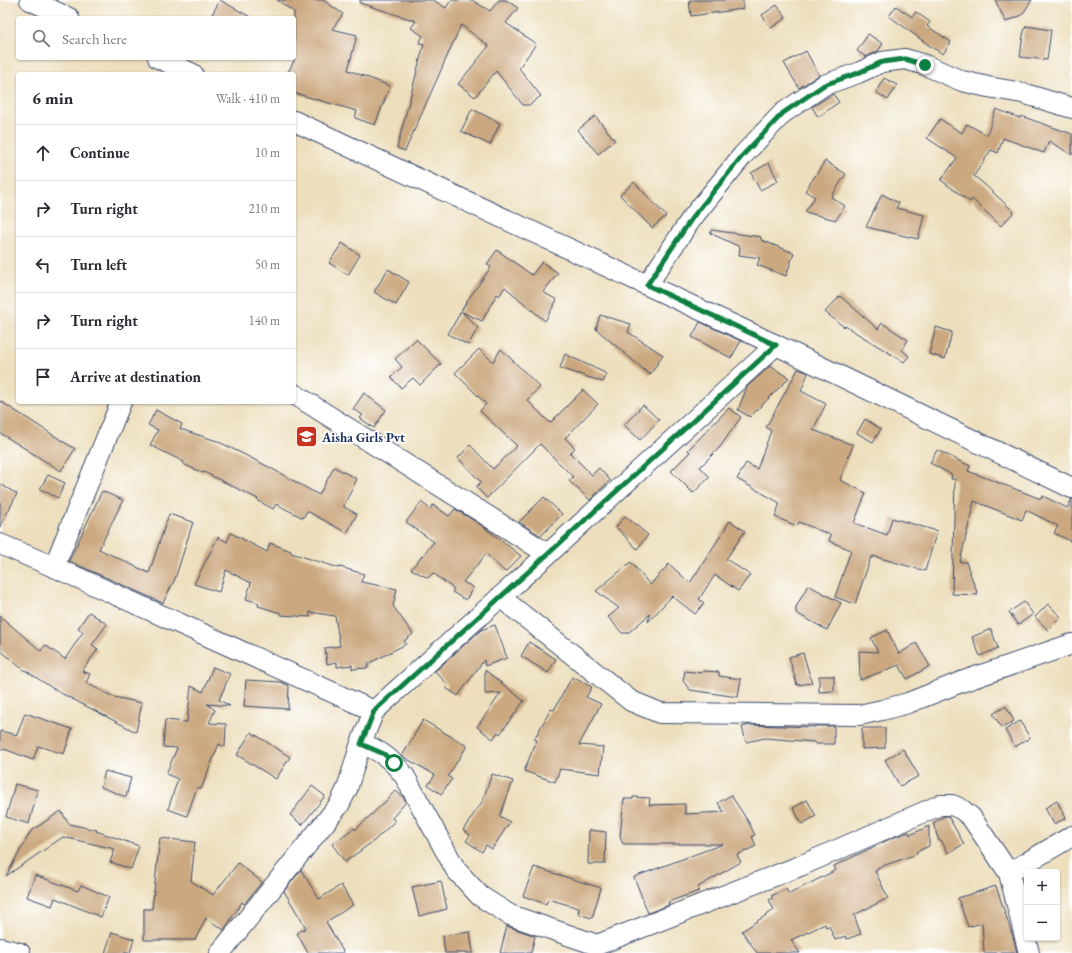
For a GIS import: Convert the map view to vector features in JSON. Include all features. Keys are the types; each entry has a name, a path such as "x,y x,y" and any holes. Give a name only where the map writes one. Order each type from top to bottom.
{"street":[{"path":"30,0 65,16"},
{"path":"647,285 692,218 743,155 783,113 824,85 858,73 882,62 905,59 925,65 962,81 988,87 1022,92 1072,108"},
{"path":"162,60 189,72"},
{"path":"296,122 776,345 1072,488"},
{"path":"220,953 339,805 347,790 361,744 374,711 776,345"},
{"path":"296,395 548,554"},
{"path":"54,567 120,404"},
{"path":"0,544 374,711"},
{"path":"500,597 631,702 660,712 859,715 908,703 961,682 1072,644"},
{"path":"361,744 384,754 404,775 456,870 480,896 510,915 597,949 800,866 940,805 952,805 961,809 971,817 1009,873 1029,953"},
{"path":"1009,873 1072,836"},
{"path":"0,948 20,953"}],"building":[{"path":"220,0 248,16 211,16"},
{"path":"277,0 323,0 343,14 332,29 357,35 348,70 390,86 375,125 355,118 357,111 296,94 296,72 288,72 294,60 296,60 296,16 294,16 294,12"},
{"path":"360,0 433,0 446,8 451,0 472,0 490,11 499,0 506,0 518,8 506,23 536,44 519,68 541,96 529,105 523,105 496,71 475,97 458,84 489,46 461,25 405,151 397,148 424,44 419,43 423,36 411,28 416,21 360,3"},
{"path":"689,0 743,0 743,9 691,16"},
{"path":"995,0 1032,0 1022,15 1006,22"},
{"path":"777,5 786,18 771,28 762,15"},
{"path":"896,6 912,17 916,12 930,22 927,26 951,42 943,54 889,16"},
{"path":"1026,26 1051,30 1047,60 1020,57 1023,35"},
{"path":"868,34 883,44 878,51 866,57 857,51"},
{"path":"806,51 819,75 799,88 784,63"},
{"path":"884,78 897,85 888,100 876,92"},
{"path":"833,94 839,102 818,117 812,107"},
{"path":"472,109 500,123 490,145 461,131"},
{"path":"996,109 1072,134 1072,155 1049,141 1044,153 1003,138 998,153 991,150 974,176 1014,212 1001,226 972,199 970,202 941,180 957,158 927,138 940,119 962,133 967,124 987,135"},
{"path":"595,116 615,140 598,154 578,130"},
{"path":"825,161 846,174 831,197 845,206 836,220 805,212 815,197 805,191"},
{"path":"769,163 778,181 760,190 751,173"},
{"path":"634,182 666,216 652,228 620,195"},
{"path":"882,194 899,203 896,208 924,215 918,239 866,227"},
{"path":"711,230 761,237 761,240 794,253 786,276 757,265 760,258 739,255 740,247 710,233"},
{"path":"342,243 360,255 348,275 329,263"},
{"path":"497,250 532,275 542,262 558,273 543,292 557,300 545,321 505,287 499,296 497,294 482,321 462,312 478,328 468,345 448,334 467,301 491,267 487,264"},
{"path":"388,269 409,282 396,305 374,292"},
{"path":"840,296 878,329 882,323 908,340 902,350 909,356 904,362 845,326 844,327 825,312"},
{"path":"600,315 631,324 628,332 663,355 650,375 596,329"},
{"path":"700,322 741,341 731,358 692,337"},
{"path":"936,327 952,332 945,359 929,354"},
{"path":"416,339 441,364 420,385 413,378 401,388 391,377 402,367 395,359"},
{"path":"479,349 493,362 501,349 540,387 527,400 550,423 583,390 598,404 565,438 575,448 570,453 592,475 599,468 610,480 590,500 569,481 573,477 540,444 487,498 476,487 481,482 458,458 470,445 493,469 517,446 480,411 486,404 455,373"},
{"path":"565,354 607,374 603,382 560,368"},
{"path":"770,366 789,378 750,417 738,410 747,387"},
{"path":"798,369 808,373 801,391 826,404 813,430 853,445 840,480 866,493 854,523 887,535 892,518 937,531 925,571 873,556 873,558 871,557 855,604 835,597 851,550 829,541 831,535 799,522 797,526 775,517 780,503 737,479 746,463 757,469 771,431 766,427"},
{"path":"364,393 386,410 374,428 360,418 363,415 353,409"},
{"path":"0,401 75,449 61,471 0,433"},
{"path":"643,405 659,420 640,440 624,425"},
{"path":"729,408 741,417 720,447 700,467 710,477 693,493 671,471 690,452 688,450"},
{"path":"156,410 182,424 180,429 217,441 267,466 319,495 334,467 357,479 344,505 344,507 357,514 347,533 307,511 303,518 276,504 273,509 257,500 258,499 204,472 203,473 183,464 184,462 150,445 158,430 148,425"},
{"path":"865,419 881,429 873,442 857,433"},
{"path":"937,450 970,466 968,471 1041,499 1043,496 1067,508 1072,499 1072,542 1054,533 1058,526 1026,510 1022,520 974,501 960,562 966,562 978,595 952,594 955,479 951,479 952,475 930,463"},
{"path":"48,475 65,483 58,498 40,489"},
{"path":"0,484 17,494 0,527"},
{"path":"102,491 123,500 99,549 149,573 169,514 193,522 175,579 163,603 69,561"},
{"path":"544,497 562,514 541,536 519,522"},
{"path":"421,502 430,509 433,505 449,516 455,509 481,525 521,556 505,572 486,554 463,582 473,587 466,600 452,592 454,589 433,573 428,578 411,569 434,542 406,522"},
{"path":"625,516 648,535 637,549 616,527"},
{"path":"730,521 745,531 726,559 750,575 738,591 715,575 699,599 704,603 695,614 672,596 648,622 650,614 628,633 622,633 608,617 619,608 596,591 631,562 650,585 669,564 690,583"},
{"path":"231,533 267,552 270,543 291,551 291,553 364,574 361,582 397,589 393,606 413,634 404,641 406,644 368,664 368,668 352,669 352,665 337,667 337,662 327,664 325,648 340,646 335,616 310,612 310,617 281,615 281,613 258,606 259,603 246,599 251,583 226,570 219,592 194,584 218,537 227,542"},
{"path":"808,585 841,603 827,630 796,613 796,607"},
{"path":"1024,602 1033,614 1018,625 1009,612"},
{"path":"1048,604 1061,617 1048,630 1035,617"},
{"path":"89,612 107,624 92,645 98,649 82,671 90,674 86,683 114,697 142,703 136,732 57,691 20,667 0,650 0,616 41,651 45,645 65,659 83,632 78,628"},
{"path":"495,625 507,658 485,666 484,660 458,696 446,688 448,685 435,671 481,630"},
{"path":"991,629 998,648 980,656 972,637"},
{"path":"887,630 899,654 916,643 930,666 907,679 899,665 860,680 859,651 878,652 871,638"},
{"path":"529,642 556,659 548,673 521,656"},
{"path":"803,653 812,683 797,685 789,657"},
{"path":"213,667 230,674 219,700 230,706 207,704 215,710 209,723 226,724 225,747 219,744 201,789 197,787 187,816 168,809 178,779 166,774 177,748 163,747 165,720 187,722 191,686 203,692"},
{"path":"485,670 524,701 500,734 498,732 493,739 477,727 501,693 485,694"},
{"path":"685,671 702,673 703,671 719,672 719,676 741,679 738,697 690,690 683,681"},
{"path":"819,676 834,676 834,691 819,692"},
{"path":"572,677 592,687 586,697 601,704 579,745 603,747 600,774 560,769 555,782 524,771 537,740 534,739 551,709 554,710"},
{"path":"246,680 281,682 289,686 288,709 244,706"},
{"path":"1006,706 1014,721 1002,728 993,714"},
{"path":"25,713 72,729 64,754 38,746 33,760 7,750 0,749 0,731 17,735"},
{"path":"423,720 467,746 448,776 452,779 441,794 428,785 435,775 402,756"},
{"path":"1020,721 1030,738 1015,747 1005,730"},
{"path":"750,725 815,727 834,726 834,744 815,744 815,742 765,738 746,742 742,727"},
{"path":"862,728 885,728 885,748 862,749"},
{"path":"251,732 290,757 276,779 237,755"},
{"path":"903,749 919,776 900,786 885,760"},
{"path":"105,771 131,778 126,797 101,787"},
{"path":"492,774 513,781 500,816 510,822 492,849 486,845 482,852 466,841 470,835 463,830 482,802"},
{"path":"15,784 38,790 29,824 6,817"},
{"path":"312,786 325,796 302,825 290,815"},
{"path":"395,790 406,802 392,818 395,821 375,840 345,862 332,844 354,828 355,830 387,800"},
{"path":"731,795 755,835 752,836 756,846 737,855 741,862 698,887 699,891 668,902 669,905 648,913 634,877 723,844 623,844 620,836 624,799 633,799 633,797 650,798 649,805 685,804 685,814 724,812 718,803"},
{"path":"807,800 816,816 802,824 793,808"},
{"path":"1057,801 1066,818 1054,824 1045,808"},
{"path":"61,811 69,824 97,830 96,831 139,846 131,869 110,862 115,849 63,837 6,876 31,831"},
{"path":"945,816 948,816 964,844 948,853 941,840 939,841 933,823"},
{"path":"929,826 929,846 916,852 917,854 877,868 878,870 875,871 888,898 854,915 861,934 847,939 845,936 835,940 829,926 826,927 825,924 791,940 800,953 757,953 742,931 774,910 769,900 773,898 771,896 786,889 789,894 836,870 834,866 892,838 909,832 910,835"},
{"path":"589,830 606,832 605,864 588,864"},
{"path":"160,838 195,842 191,881 213,895 238,863 262,882 244,904 242,902 224,930 206,918 195,940 144,940 144,909 152,909"},
{"path":"534,867 601,888 592,918 578,914 579,908 548,899 546,904 523,896"},
{"path":"301,870 319,899 341,885 353,905 326,922 344,953 308,953 297,933 306,928 284,891"},
{"path":"35,875 78,891 81,885 109,897 101,917 55,898 52,906 27,897"},
{"path":"441,881 447,909 419,916 412,887"},
{"path":"996,886 1017,953 984,953 982,923 968,927 958,898"},
{"path":"507,926 535,936 531,953 500,953"},
{"path":"112,932 134,939 130,953 105,953"},
{"path":"470,932 473,953 445,953 443,936"}],"place":[{"name":"Aisha Girls Pvt","path":"306,437"}],"route":[{"path":"394,763 384,754 361,744 374,711 776,345 647,285 692,218 743,155 783,113 824,85 858,73 882,62 905,59 925,65"}]}
